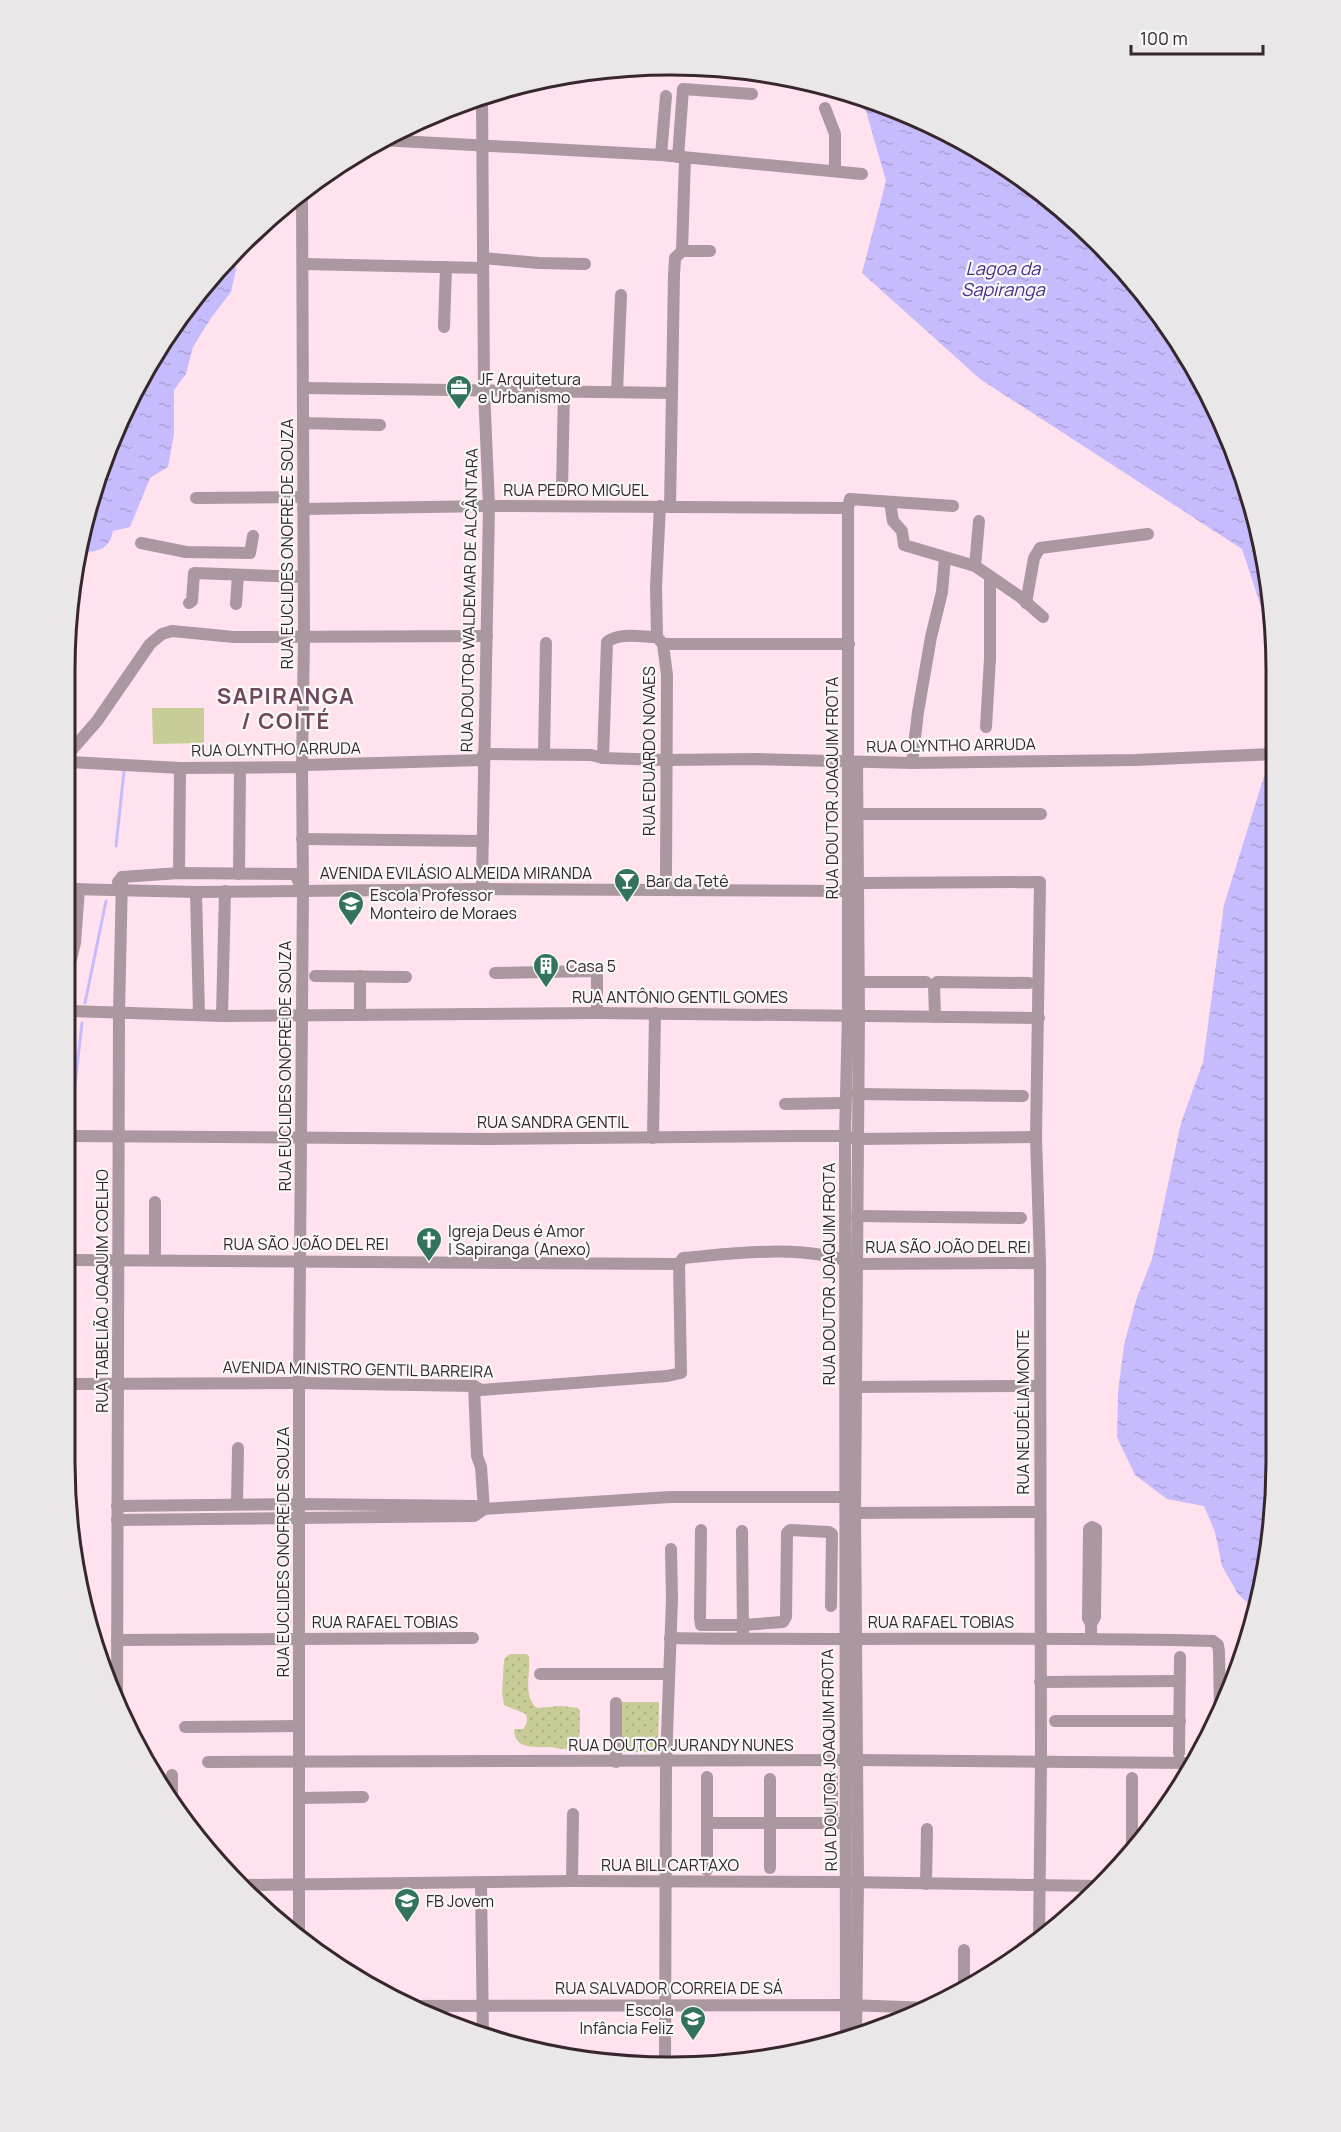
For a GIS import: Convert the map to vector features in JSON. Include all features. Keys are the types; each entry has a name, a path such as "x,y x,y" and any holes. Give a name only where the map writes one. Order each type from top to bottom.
{"street":[{"name":"RUA EDUARDO NOVAES","path":"669,890 666,877 667,675 660,641 656,587 665,507 672,393 675,258 682,251 683,89 752,94"},
{"path":"662,155 666,96"},
{"name":"RUA DOUTOR WALDEMAR DE ALCÂNTARA","path":"482,106 484,390 489,506 483,757 482,882 485,889"},
{"path":"825,108 834,134 835,171"},
{"path":"398,141 662,155 862,174"},
{"name":"RUA EUCLIDES ONOFRE DE SOUZA","path":"299,1927 299,1383 304,637 302,203"},
{"path":"682,251 710,251"},
{"path":"304,264 446,267 483,263 585,264"},
{"path":"444,327 446,267"},
{"path":"617,392 621,295"},
{"path":"303,388 672,393"},
{"path":"562,488 564,392"},
{"path":"303,423 380,425"},
{"name":"RUA PEDRO MIGUEL","path":"196,498 303,503 489,506 848,508 850,499 890,502"},
{"path":"953,506 890,502 893,521 902,531 903,545 975,566 1043,617"},
{"name":"RUA DOUTOR JOAQUIM FROTA","path":"847,2030 851,2005 852,1882 851,1138 857,1094 853,1015 848,508"},
{"path":"975,566 979,520"},
{"path":"1026,603 1034,558 1040,548 1148,534"},
{"path":"141,543 186,552 250,553 254,536"},
{"path":"232,553 236,604"},
{"path":"912,763 931,637 942,592 945,558"},
{"path":"189,603 192,601 194,573 303,577"},
{"path":"986,727 990,658 990,576"},
{"path":"75,746 97,721 150,644 162,634 172,631 234,637 487,636"},
{"path":"603,758 607,642 610,639 620,637 660,641 849,644"},
{"path":"544,754 546,643"},
{"name":"RUA OLYNTHO ARRUDA","path":"75,762 180,768 240,768 302,767 544,754 665,760 757,759 912,763 1135,760 1266,753"},
{"path":"179,873 180,768"},
{"path":"239,874 240,768"},
{"path":"852,815 1041,814"},
{"path":"302,839 483,841"},
{"name":"AVENIDA EVILÁSIO ALMEIDA MIRANDA","path":"100,889 115,885 122,877 179,873 294,874 303,890"},
{"name":"RUA TABELIÃO JOAQUIM COELHO","path":"117,1681 119,1013 122,877"},
{"name":"AVENIDA EVILÁSIO ALMEIDA MIRANDA","path":"75,889 196,892 485,889 852,890 862,883 1040,882"},
{"name":"RUA NEUDÉLIA MONTE","path":"1039,1929 1040,1263 1036,1137 1040,882"},
{"name":"RUA DOUTOR JOAQUIM FROTA","path":"851,1262 857,1216 851,1138 845,1103 858,982 852,890"},
{"path":"222,1016 225,891"},
{"path":"196,892 199,1015"},
{"path":"495,973 593,971 597,974 597,1013"},
{"path":"315,976 405,977"},
{"path":"360,976 360,1014"},
{"path":"858,982 926,982"},
{"path":"934,1017 934,985 937,982 1029,983"},
{"name":"RUA ANTÔNIO GENTIL GOMES","path":"75,1011 222,1016 655,1013 1039,1018"},
{"path":"653,1138 655,1013"},
{"path":"857,1094 1023,1096"},
{"path":"785,1104 845,1103"},
{"name":"RUA SANDRA GENTIL","path":"75,1136 1036,1137"},
{"path":"154,1260 155,1202"},
{"path":"857,1216 1022,1218"},
{"name":"RUA SÃO JOÃO DEL REI","path":"75,1260 679,1264 683,1258 756,1252 801,1252 851,1262 1040,1263"},
{"name":"AVENIDA MINISTRO GENTIL BARREIRA","path":"75,1384 299,1383 474,1386 481,1390 648,1378 681,1373 679,1264"},
{"path":"474,1386 477,1456 481,1467 484,1509"},
{"path":"850,1387 1039,1386"},
{"path":"237,1504 238,1448"},
{"path":"117,1506 299,1504 475,1506 484,1509 670,1497 850,1497"},
{"path":"117,1520 474,1516 484,1509"},
{"path":"850,1513 1040,1512"},
{"path":"1091,1624 1095,1617 1096,1536 1096,1529 1092,1527 1089,1529 1091,1638"},
{"path":"701,1530 700,1623 703,1625 780,1623 786,1617 787,1533 790,1530 832,1534 831,1606"},
{"path":"742,1531 743,1639"},
{"path":"665,2057 666,1762 671,1549"},
{"name":"RUA RAFAEL TOBIAS","path":"117,1640 473,1638"},
{"name":"RUA RAFAEL TOBIAS","path":"670,1638 1091,1638 1213,1641 1218,1645 1219,1652 1220,1692"},
{"path":"1179,1753 1180,1657"},
{"path":"540,1674 669,1674"},
{"path":"1040,1682 1180,1681"},
{"path":"616,1703 616,1762"},
{"path":"1055,1721 1180,1721"},
{"path":"185,1727 299,1726"},
{"name":"RUA DOUTOR JURANDY NUNES","path":"208,1762 1184,1763"},
{"path":"172,1775 172,1787"},
{"path":"707,1777 707,1870"},
{"path":"832,1777 832,1822"},
{"path":"1132,1778 1132,1837"},
{"path":"770,1779 770,1868"},
{"path":"300,1798 363,1797"},
{"path":"572,1881 573,1814"},
{"path":"707,1823 852,1823"},
{"path":"926,1884 927,1829"},
{"name":"RUA BILL CARTAXO","path":"251,1885 481,1884 572,1881 1089,1886"},
{"path":"481,1884 483,2026"},
{"path":"964,1950 964,1979"},
{"name":"RUA SALVADOR CORREIA DE SÁ","path":"430,2006 665,2004 909,2007"},
{"name":"RUA DOUTOR JOAQUIM FROTA","path":"851,2005 854,2027"}],"green space":[{"path":"152,708 204,708 204,743 153,744"},
{"path":"510,1654 529,1656 528,1691 532,1703 537,1708 561,1706 578,1708 580,1733 574,1746 564,1749 532,1747 518,1741 514,1729 523,1729 527,1720 526,1714 504,1705 502,1693 504,1659"},
{"path":"622,1702 659,1702 658,1752 621,1752"}],"water":[{"name":"Lagoa da Sapiranga","path":"861,107 934,136 1001,175 1033,198 1092,249 1143,308 1186,373 1221,443 1246,516 1255,554 1263,613 1242,549 980,379 862,273 886,181 866,111"},
{"path":"236,264 231,292 193,347 186,374 174,390 174,434 168,467 150,478 130,527 113,531 106,546 87,551 95,516 120,443 136,407 175,340 198,308"},
{"path":"1266,770 1266,1462 1261,1539 1249,1604 1238,1594 1222,1566 1215,1532 1204,1506 1167,1499 1135,1475 1117,1437 1118,1392 1124,1345 1136,1300 1152,1259 1181,1123 1203,1062 1224,905"}],"waterway":[{"path":"116,846 124,771"},
{"path":"85,1003 106,901"},
{"path":"75,1084 82,1023"}],"place":[{"name":"JF Arquitetura e Urbanismo","path":"459,411"},
{"name":"Bar da Tetê","path":"627,904"},
{"name":"Escola Professor Monteiro de Moraes","path":"351,927"},
{"name":"Casa 5","path":"546,989"},
{"name":"Igreja Deus é Amor | Sapiranga (Anexo)","path":"429,1263"},
{"name":"FB Jovem","path":"407,1924"},
{"name":"Escola Infância Feliz","path":"693,2042"}],"district":[{"name":"SAPIRANGA / COITÉ","path":"286,708"}]}
